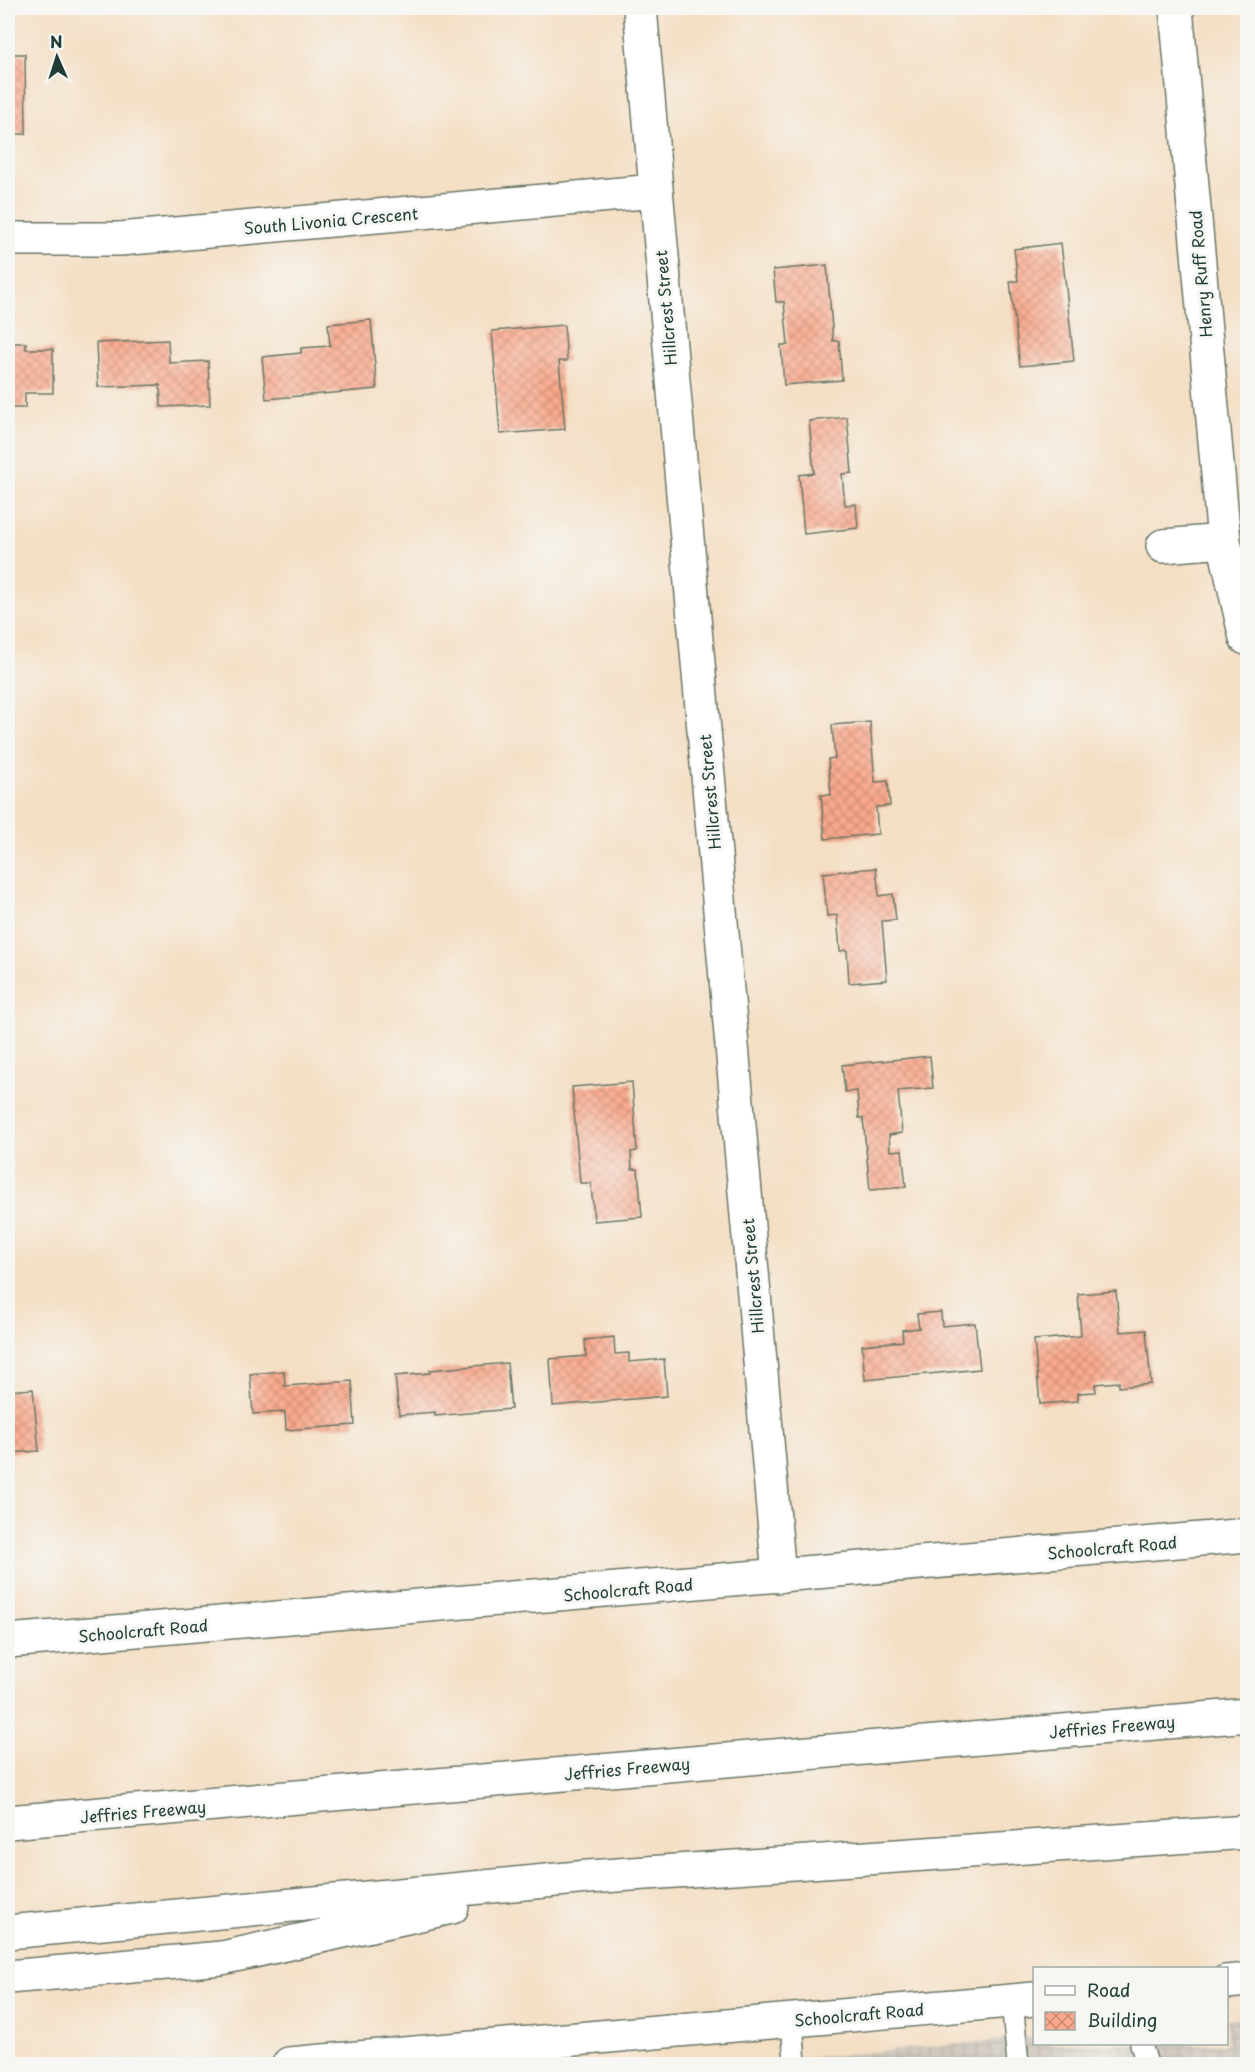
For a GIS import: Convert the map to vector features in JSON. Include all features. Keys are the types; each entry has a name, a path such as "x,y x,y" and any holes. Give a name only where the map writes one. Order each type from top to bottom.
{"main road":[{"name":"Hillcrest Street","path":"640,8 779,1576"},
{"name":"Henry Ruff Road","path":"1176,8 1224,541 1246,638"},
{"name":"South Livonia Crescent","path":"8,238 120,239 655,191"},
{"path":"1163,546 1224,541"},
{"name":"Schoolcraft Road","path":"8,1641 1248,1535"},
{"name":"Jeffries Freeway","path":"8,1822 1248,1715"},
{"path":"8,1803 116,1813"},
{"path":"8,1932 588,1877 1248,1832"},
{"path":"8,1977 222,1958 588,1877"},
{"path":"1228,1982 1248,1980"},
{"name":"Schoolcraft Road","path":"298,2064 442,2058 792,2020 1023,2000"}],"lane":[{"path":"1018,2064 1023,2000"},
{"path":"792,2020 795,2064"},
{"path":"1142,2045 1147,2064"}],"shaded area":[{"path":"1247,2017 1247,2064 744,2064 1033,2037 1033,2045 1228,2045 1228,2019"}],"building":[{"path":"8,54 25,54 26,134 8,134"},
{"path":"1061,243 1074,361 1020,366 1010,281 1018,281 1014,249"},
{"path":"827,265 833,341 839,341 842,380 784,385 781,345 788,345 784,302 776,302 773,270"},
{"path":"371,320 377,389 266,399 262,357 301,353 301,348 330,346 328,324"},
{"path":"564,325 567,361 559,361 565,429 500,434 492,331"},
{"path":"168,340 169,363 208,361 210,405 161,407 160,385 98,387 96,343"},
{"path":"8,343 26,343 26,349 53,349 53,393 25,393 25,408 8,408"},
{"path":"847,417 852,473 842,474 845,505 856,504 858,528 804,534 799,475 814,473 809,421"},
{"path":"870,722 875,782 888,781 890,806 876,807 878,834 825,839 821,795 831,795 828,759 835,758 832,725"},
{"path":"876,868 879,896 893,894 896,920 882,921 887,980 849,983 847,950 840,951 837,915 827,916 823,873"},
{"path":"930,1056 933,1088 898,1091 902,1133 889,1135 890,1151 902,1150 906,1187 870,1190 863,1118 859,1118 857,1091 845,1092 842,1065"},
{"path":"632,1082 637,1151 631,1152 632,1169 638,1169 642,1217 594,1221 591,1183 580,1183 572,1087"},
{"path":"1116,1291 1120,1332 1146,1330 1151,1384 1119,1387 1119,1382 1095,1384 1096,1392 1078,1393 1078,1401 1040,1404 1034,1340 1081,1336 1078,1294"},
{"path":"941,1312 942,1326 975,1323 980,1369 865,1380 862,1345 903,1341 902,1330 919,1328 917,1314"},
{"path":"614,1337 615,1354 629,1353 629,1362 664,1359 667,1396 553,1406 550,1359 586,1356 585,1340"},
{"path":"507,1363 511,1409 435,1416 435,1412 399,1415 395,1376 430,1373 430,1370"},
{"path":"284,1371 285,1386 352,1381 355,1425 286,1430 285,1412 253,1414 250,1374"},
{"path":"33,1389 39,1451 8,1453 8,1391"}]}
